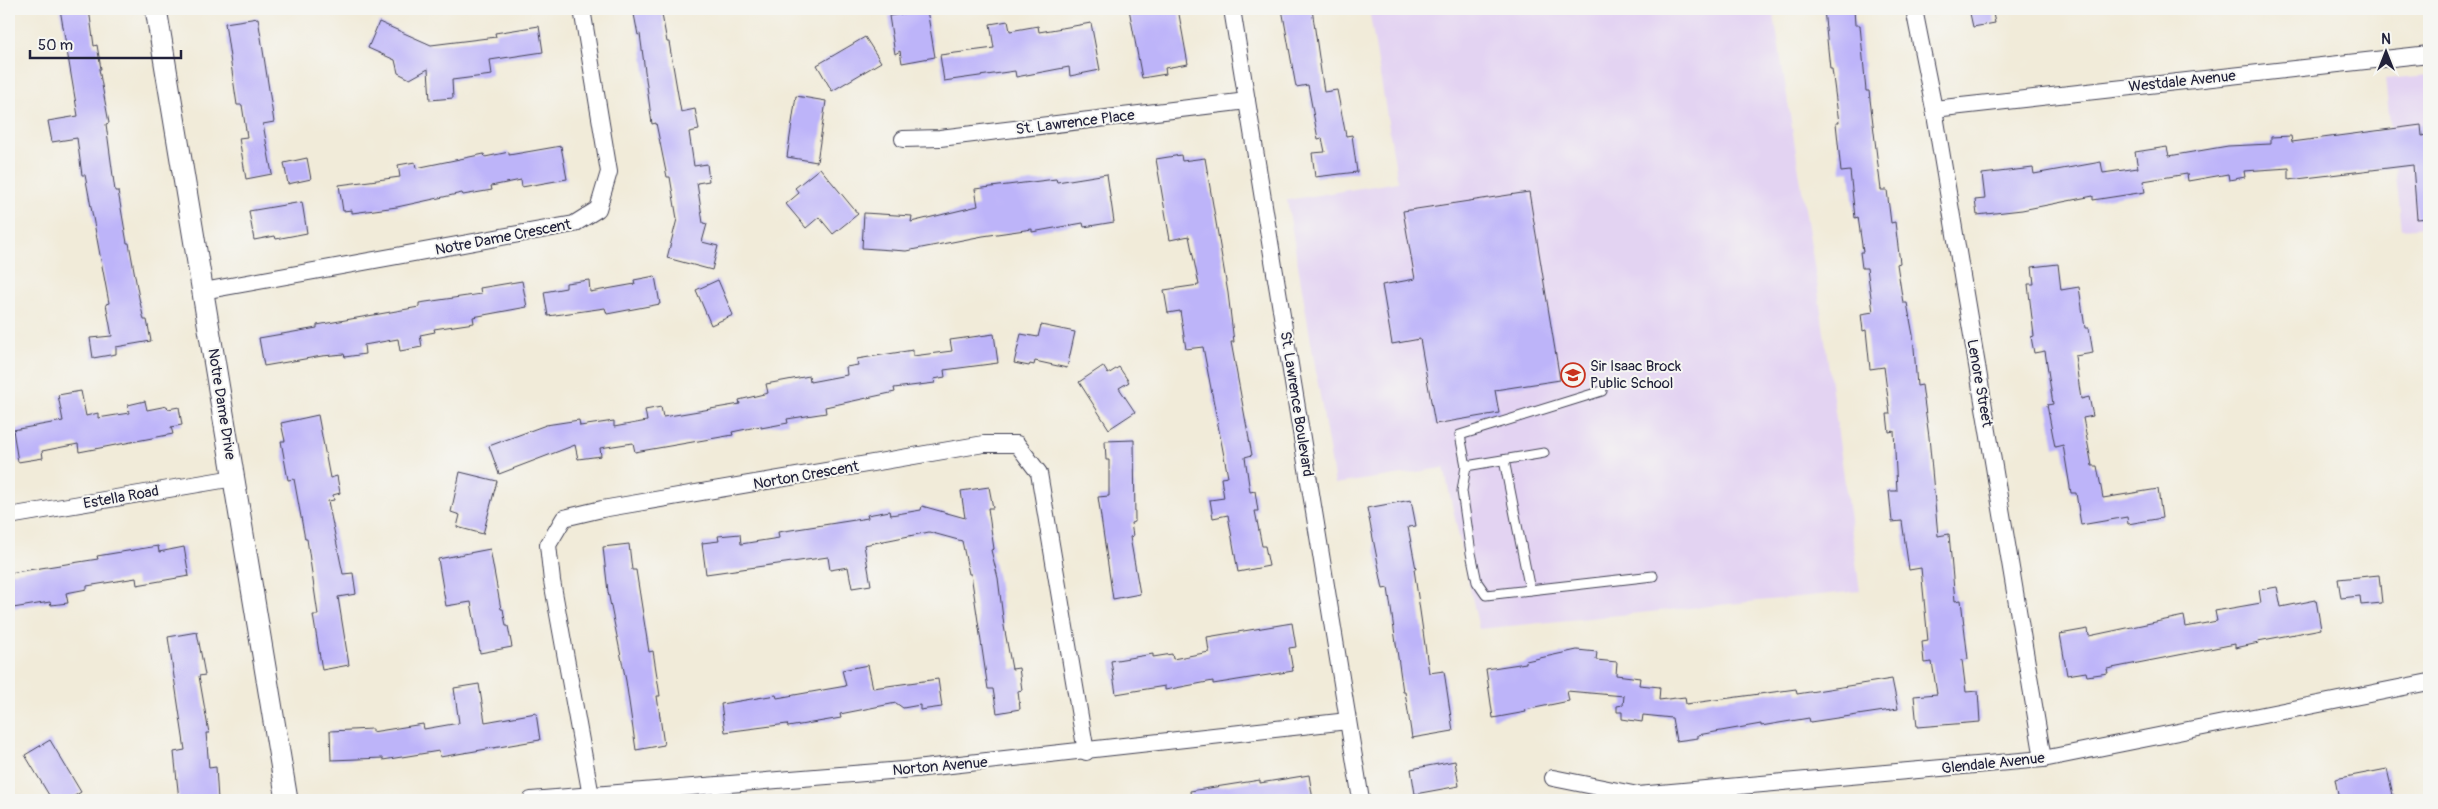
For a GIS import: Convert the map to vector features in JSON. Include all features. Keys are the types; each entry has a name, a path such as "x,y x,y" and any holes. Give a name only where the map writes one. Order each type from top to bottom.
{"street":[{"name":"Notre Dame Drive","path":"156,9 287,800"},
{"name":"Notre Dame Crescent","path":"202,290 574,224 598,209 609,172 582,9"},
{"name":"St. Lawrence Boulevard","path":"1232,9 1361,800"},
{"name":"Lenore Street","path":"1914,9 1934,109 2043,759"},
{"name":"Westdale Avenue","path":"1934,109 2429,54"},
{"name":"St. Lawrence Place","path":"903,139 940,138 1247,101"},
{"name":"Norton Crescent","path":"591,796 552,581 548,545 564,518 602,509 984,444 1017,444 1039,473 1086,752"},
{"name":"Estella Road","path":"9,516 234,478"},
{"name":"Glendale Avenue","path":"1553,778 1638,795 2043,759 2429,682"},
{"name":"Norton Avenue","path":"531,800 915,769 1086,752 1348,721"}],"lane":[{"path":"1602,391 1460,435 1466,466 1462,491 1477,582 1486,595 1653,576"},
{"path":"1466,466 1544,453"},
{"path":"1504,460 1530,590"}],"shaded area":[{"name":"Sir Isaac Brock Public School","path":"1369,9 1773,9 1817,283 1860,591 1479,629 1444,468 1335,484 1287,200 1398,182"},
{"path":"2429,75 2429,227 2402,229 2385,79"}],"building":[{"path":"60,9 89,9 94,46 97,45 101,69 99,69 109,123 106,124 115,191 118,191 139,298 144,320 147,320 151,341 116,347 116,354 93,358 90,338 112,336 106,304 109,303 85,175 82,175 77,138 52,142 48,121 78,116"},
{"path":"633,9 661,9 667,42 669,42 681,112 695,109 699,130 689,132 694,166 707,164 709,181 697,183 703,223 707,224 702,242 718,246 712,270 667,258 677,219 670,177 667,177 656,123 652,124 640,34 638,35"},
{"path":"1129,9 1178,9 1188,64 1165,68 1166,74 1142,78"},
{"path":"1282,9 1312,9 1324,92 1337,90 1346,136 1352,135 1357,172 1315,177 1312,153 1325,152 1322,138 1318,139 1308,85 1296,87"},
{"path":"1824,9 1854,9 1855,25 1860,25 1866,91 1869,91 1881,190 1887,190 1891,223 1895,222 1900,263 1897,264 1903,303 1907,303 1913,335 1917,386 1922,385 1938,536 1949,534 1955,601 1961,600 1968,659 1962,660 1966,692 1978,691 1980,722 1917,727 1914,696 1937,694 1932,662 1924,663 1922,642 1928,641 1921,568 1909,570 1902,521 1892,522 1889,491 1897,491 1894,431 1889,432 1887,414 1890,414 1884,367 1870,369 1866,330 1863,331 1861,314 1873,312 1867,268 1862,268 1860,252 1863,252 1858,217 1855,218 1850,171 1841,172 1836,123 1839,123 1832,69 1830,69"},
{"path":"1969,9 1992,9 1995,23 1973,27"},
{"path":"927,10 935,57 902,63 900,51 895,54 889,16"},
{"path":"258,18 274,122 263,124 272,174 246,179 239,138 247,137 242,105 237,105 225,23"},
{"path":"1008,21 1010,31 1038,26 1039,32 1091,23 1100,70 1070,76 1069,67 1016,77 1015,71 944,81 940,55 994,48 990,24"},
{"path":"379,22 431,45 496,37 495,33 539,26 543,52 490,60 492,75 452,80 453,98 430,100 428,69 410,79 398,73 395,60 368,48"},
{"path":"865,37 881,62 832,91 817,65"},
{"path":"796,96 826,101 817,162 787,157"},
{"path":"2421,125 2422,136 2429,134 2429,218 2417,219 2413,165 2289,180 2289,168 2244,171 2245,177 2229,180 2228,174 2188,181 2187,174 2143,181 2145,192 2093,200 2093,196 2022,210 1977,215 1975,200 1985,199 1982,174 2033,168 2034,174 2101,162 2103,173 2138,168 2135,152 2167,147 2169,156 2228,146 2271,144 2271,137 2291,136 2292,142"},
{"path":"561,146 567,179 522,187 521,180 491,186 492,190 463,195 462,193 397,207 352,213 352,210 343,211 339,185 400,177 398,165 415,162 416,168 484,154 485,157 509,152 509,155"},
{"path":"1181,155 1182,161 1205,158 1228,293 1234,342 1231,342 1252,455 1245,457 1250,492 1255,491 1258,511 1255,511 1262,546 1265,546 1269,566 1238,572 1228,515 1213,518 1210,500 1224,498 1221,478 1228,477 1203,347 1186,349 1180,311 1168,313 1164,290 1199,285 1189,236 1170,240 1156,159"},
{"path":"307,158 311,179 288,184 284,163"},
{"path":"820,168 858,214 833,234 819,217 806,228 786,204 799,193 795,188"},
{"path":"1107,174 1114,222 1084,227 1083,223 1032,232 1032,229 983,236 906,251 862,248 864,213 912,216 911,222 978,206 975,189 1056,179 1057,182"},
{"path":"1529,192 1560,380 1495,390 1499,413 1435,424 1420,339 1392,344 1382,285 1415,279 1403,211"},
{"path":"302,202 307,233 276,239 275,236 254,240 249,211"},
{"path":"2058,264 2061,290 2079,287 2085,328 2089,328 2093,353 2075,356 2081,399 2089,397 2093,416 2083,418 2092,466 2097,466 2103,498 2158,489 2162,518 2128,524 2127,517 2081,525 2076,493 2071,493 2063,445 2055,447 2047,405 2053,404 2045,351 2034,353 2031,337 2034,336 2028,284 2034,284 2032,267"},
{"path":"655,276 660,304 607,314 605,308 548,316 544,292 566,288 566,283 589,280 590,292 635,284 634,280"},
{"path":"718,280 733,315 711,325 696,290"},
{"path":"522,281 527,307 473,317 474,323 434,329 435,332 420,335 422,347 400,351 398,339 364,345 365,354 345,357 344,354 322,356 264,366 259,338 317,328 317,325 419,307 419,303 481,294 480,288"},
{"path":"1041,325 1075,332 1067,368 1035,361 1034,365 1030,364 1029,366 1014,363 1021,334 1038,337"},
{"path":"994,334 998,363 944,370 945,377 934,379 935,383 894,388 895,392 825,407 826,413 787,419 788,423 761,428 761,426 732,432 733,435 635,452 633,443 600,448 601,456 578,459 575,445 499,474 489,446 546,425 579,420 580,426 614,421 614,427 647,421 645,410 661,407 663,417 740,404 739,400 768,393 766,384 809,376 810,382 847,375 846,367 858,365 857,359 913,350 913,356 952,351 950,340"},
{"path":"1103,366 1108,374 1119,367 1129,382 1119,388 1135,412 1109,429 1079,382"},
{"path":"81,391 86,416 98,413 98,418 129,413 128,405 145,401 147,410 167,406 168,409 179,407 182,425 171,427 173,434 79,452 78,444 42,451 43,458 18,462 13,430 63,421 58,395"},
{"path":"318,415 330,478 337,476 340,493 333,495 334,500 328,501 343,574 353,573 356,594 338,597 349,665 322,670 313,615 318,615 307,539 305,539 294,479 288,480 281,441 285,441 281,423"},
{"path":"1134,440 1135,522 1131,523 1133,536 1130,537 1140,594 1113,599 1098,497 1109,496 1109,460 1106,460 1105,441"},
{"path":"460,472 497,481 483,534 457,527 460,515 451,512"},
{"path":"989,487 993,508 988,508 994,549 991,550 998,578 1012,669 1019,668 1022,690 1018,691 1020,709 997,713 993,689 988,689 971,574 969,574 962,541 929,532 864,545 871,585 852,588 848,567 830,570 828,557 706,574 702,543 719,541 718,536 740,534 741,544 779,538 778,532 868,518 867,515 890,511 891,515 921,510 922,506 965,518 961,491"},
{"path":"1411,500 1416,526 1408,527 1416,569 1414,569 1429,673 1444,671 1453,731 1412,738 1405,692 1403,692 1388,588 1383,589 1367,508"},
{"path":"629,544 632,570 636,570 649,652 653,651 660,696 657,696 664,745 636,750 626,681 608,592 603,547"},
{"path":"158,546 159,552 184,547 189,576 137,585 136,578 87,586 87,589 66,593 68,603 51,605 50,602 13,608 12,602 9,603 9,573 98,559 97,556"},
{"path":"490,549 501,609 503,609 506,626 508,626 512,647 480,653 471,602 446,606 438,559"},
{"path":"2379,575 2382,603 2361,605 2360,596 2341,598 2338,579"},
{"path":"2277,587 2281,607 2316,600 2321,629 2258,641 2259,643 2235,648 2235,644 2107,669 2108,673 2087,676 2086,672 2067,675 2060,634 2088,629 2089,636 2184,616 2186,627 2217,621 2215,611 2261,603 2259,590"},
{"path":"1292,623 1296,647 1289,648 1293,671 1213,684 1213,681 1165,690 1165,686 1116,694 1111,661 1153,654 1153,657 1172,654 1173,659 1209,652 1207,637"},
{"path":"197,632 205,675 199,676 209,733 206,733 209,768 216,767 218,800 179,800 174,752 185,750 168,637"},
{"path":"1577,650 1597,652 1596,660 1617,662 1616,675 1640,678 1639,685 1660,687 1659,700 1685,697 1686,704 1796,689 1797,694 1892,679 1898,709 1810,722 1809,718 1761,726 1761,724 1698,735 1698,738 1676,741 1672,718 1643,715 1642,722 1622,719 1622,712 1617,712 1617,706 1623,705 1624,696 1567,691 1569,701 1493,718 1486,669 1526,663 1526,661"},
{"path":"868,665 873,688 938,679 942,707 920,710 920,705 903,708 896,703 840,714 841,718 788,727 787,724 725,732 721,704 776,695 777,698 846,686 842,670"},
{"path":"479,684 485,722 536,713 540,740 440,757 439,751 383,760 383,758 331,760 330,731 372,729 372,732 423,724 424,729 459,723 454,688"},
{"path":"50,740 81,792 68,800 52,800 25,755"},
{"path":"1455,761 1459,786 1415,794 1411,769"},
{"path":"2387,769 2393,795 2366,800 2339,800 2335,779"},
{"path":"1309,775 1313,800 1191,800 1190,791 1260,780 1260,783"}],"place":[{"name":"Sir Isaac Brock Public School","path":"1573,375"}]}
